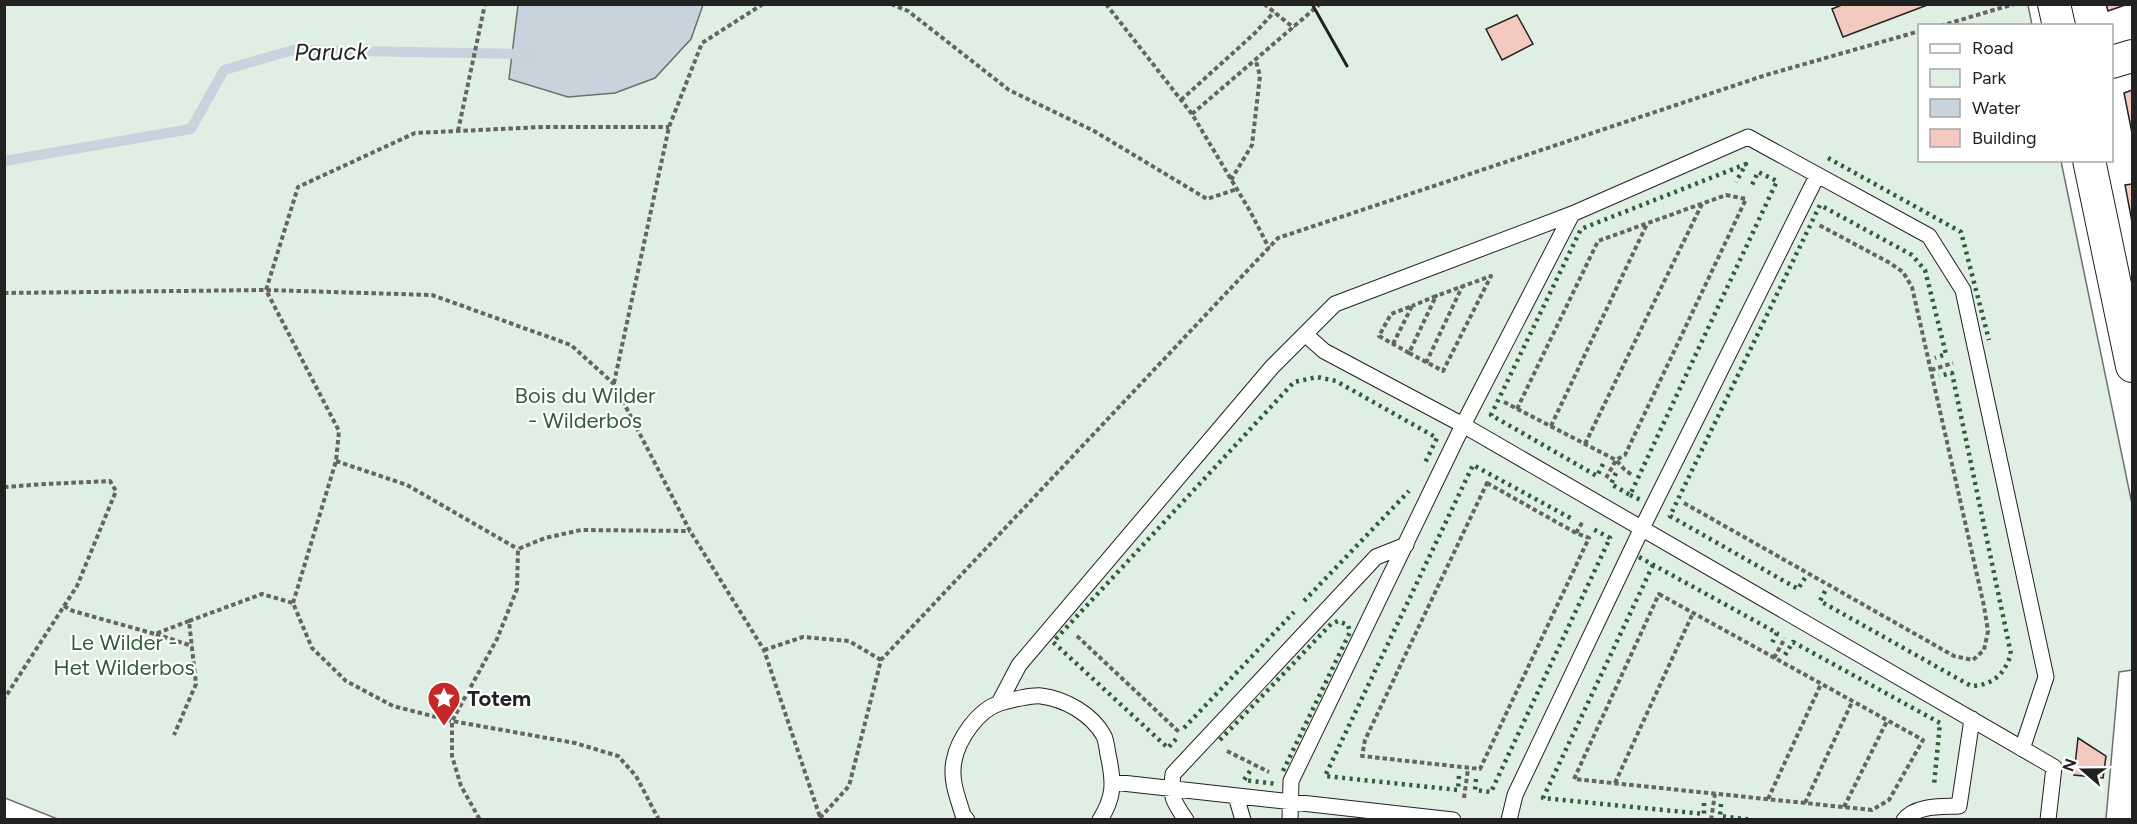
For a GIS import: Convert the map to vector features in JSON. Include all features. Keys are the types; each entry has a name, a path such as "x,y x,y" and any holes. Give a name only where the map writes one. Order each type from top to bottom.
{"street":[{"path":"2054,4 2059,24"},
{"path":"2113,62 2133,56"},
{"path":"2089,162 2133,366"}],"lane":[{"path":"999,703 1018,665 1265,376 1335,304 1572,214 1748,137 1929,236 1963,290 2046,677 2022,749"},
{"path":"1509,819 1515,795 1642,528 1817,176"},
{"path":"1290,819 1291,781 1463,425 1572,214"},
{"path":"1305,334 1324,351 1463,425 2054,767 2048,819"},
{"path":"1186,819 1172,801 1173,774 1376,557 1406,545"},
{"path":"964,818 953,778 954,760 964,734 983,713 999,703 1040,695 1072,705 1095,723 1105,738 1113,782 1108,806 1100,819"},
{"path":"1904,819 1908,814 1930,807 1959,806 1972,719"},
{"path":"1113,782 1453,819"},
{"path":"1236,796 1242,819"}],"path":[{"path":"458,131 485,4"},
{"path":"614,384 669,127 702,43 763,4"},
{"path":"891,4 908,11 1009,90 1094,131 1207,199 1237,189"},
{"path":"1106,4 1192,114 1269,248"},
{"path":"1264,4 1294,28"},
{"path":"1192,114 1320,4"},
{"path":"1947,24 2014,4"},
{"path":"1181,100 1255,33 1274,12"},
{"path":"1231,180 1252,145 1260,76 1256,61"},
{"path":"659,819 636,776 618,756 574,743 452,721 393,706 346,681 312,648 293,603 336,461 339,431 266,290 298,187 415,133 543,127 669,127"},
{"path":"1517,408 1598,241 1726,195 1746,200 1625,455 1616,460"},
{"path":"1585,444 1702,204"},
{"path":"1551,426 1647,224"},
{"path":"1684,504 1954,656 1973,660 1984,650 1988,631 1984,606 1912,286 1903,272 1890,263 1817,224"},
{"path":"1491,276 1443,371 1379,336 1391,314 1462,286 1491,276"},
{"path":"1426,363 1462,286"},
{"path":"4,293 266,290 432,295 571,345 614,384 690,531 764,650 821,818"},
{"path":"1409,353 1436,296"},
{"path":"1393,344 1412,306"},
{"path":"1504,402 1616,460 1632,475"},
{"path":"336,461 407,485 518,549"},
{"path":"4,487 110,482 116,491 77,586 4,699"},
{"path":"1487,483 1576,534 1589,538 1480,769 1468,769 1362,756 1365,740 1487,483"},
{"path":"518,549 545,538 581,530 690,531"},
{"path":"480,819 461,786 452,756 452,721 496,639 517,589 518,549"},
{"path":"155,634 262,594 293,603"},
{"path":"1659,594 1693,613 1923,741 1889,800 1872,810 1574,779 1659,594"},
{"path":"64,606 73,611 192,646"},
{"path":"1615,783 1693,613"},
{"path":"174,735 196,684 189,621"},
{"path":"1072,632 1201,745 1291,781"},
{"path":"764,650 803,638 849,641 881,660"},
{"path":"1768,799 1821,684"},
{"path":"1805,803 1852,702"},
{"path":"1844,807 1887,721"},
{"path":"1464,799 1468,769"},
{"path":"821,818 849,786"},
{"path":"1711,819 1715,794"}],"green space":[{"path":"4,5 2028,5 2032,24 1918,24 1918,162 2061,162 2132,504 2132,670 2119,672 2106,819 60,820 5,798"}],"water":[{"path":"518,4 703,5 691,39 655,78 615,93 568,97 509,79"}],"building":[{"path":"1844,4 1930,4 1843,37 1832,9"},
{"path":"2106,4 2128,4 2108,11"},
{"path":"1517,15 1533,44 1502,60 1486,29"},
{"path":"2132,90 2132,133 2124,93"},
{"path":"2132,184 2132,222 2125,185"},
{"path":"2078,738 2106,756 2103,778 2074,775"}],"waterway":[{"name":"Paruck","path":"4,161 191,129 224,70 293,50 524,54"}],"hedge":[{"path":"1828,158 1961,232 1989,340"},
{"path":"1603,464 1597,476 1491,415 1581,229 1746,164 1736,182"},
{"path":"1616,473 1611,484 1630,495 1777,181 1758,172 1751,187"},
{"path":"1805,578 1798,589 1670,516 1820,205 1912,255 1925,270 1946,354 1935,358"},
{"path":"1825,591 1820,601 1971,686 1986,684 1997,678 2005,668 2011,654 1952,373 1939,376"},
{"path":"1176,739 1168,748 1053,642 1294,382 1317,377 1336,381 1437,438 1424,465"},
{"path":"1459,776 1458,790 1325,776 1473,465 1574,520"},
{"path":"1304,601 1409,491"},
{"path":"1630,495 1643,501"},
{"path":"1476,779 1475,790 1491,792 1610,538 1591,528"},
{"path":"1639,557 1777,633 1771,645"},
{"path":"1653,565 1543,798 1704,814 1704,802"},
{"path":"1184,728 1294,612"},
{"path":"1220,740 1331,624 1338,621 1348,625 1350,632 1283,771"},
{"path":"1785,655 1793,642 1940,723 1934,785"},
{"path":"1250,771 1244,780 1277,784"},
{"path":"1721,804 1720,816 1753,820"}],"wall":[{"path":"1312,4 1347,66"}],"place":[{"name":"Totem","path":"444,727"}],"park label":[{"name":"Bois du Wilder - Wilderbos","path":"585,408"},
{"name":"Le Wilder - Het Wilderbos","path":"124,654"}]}
